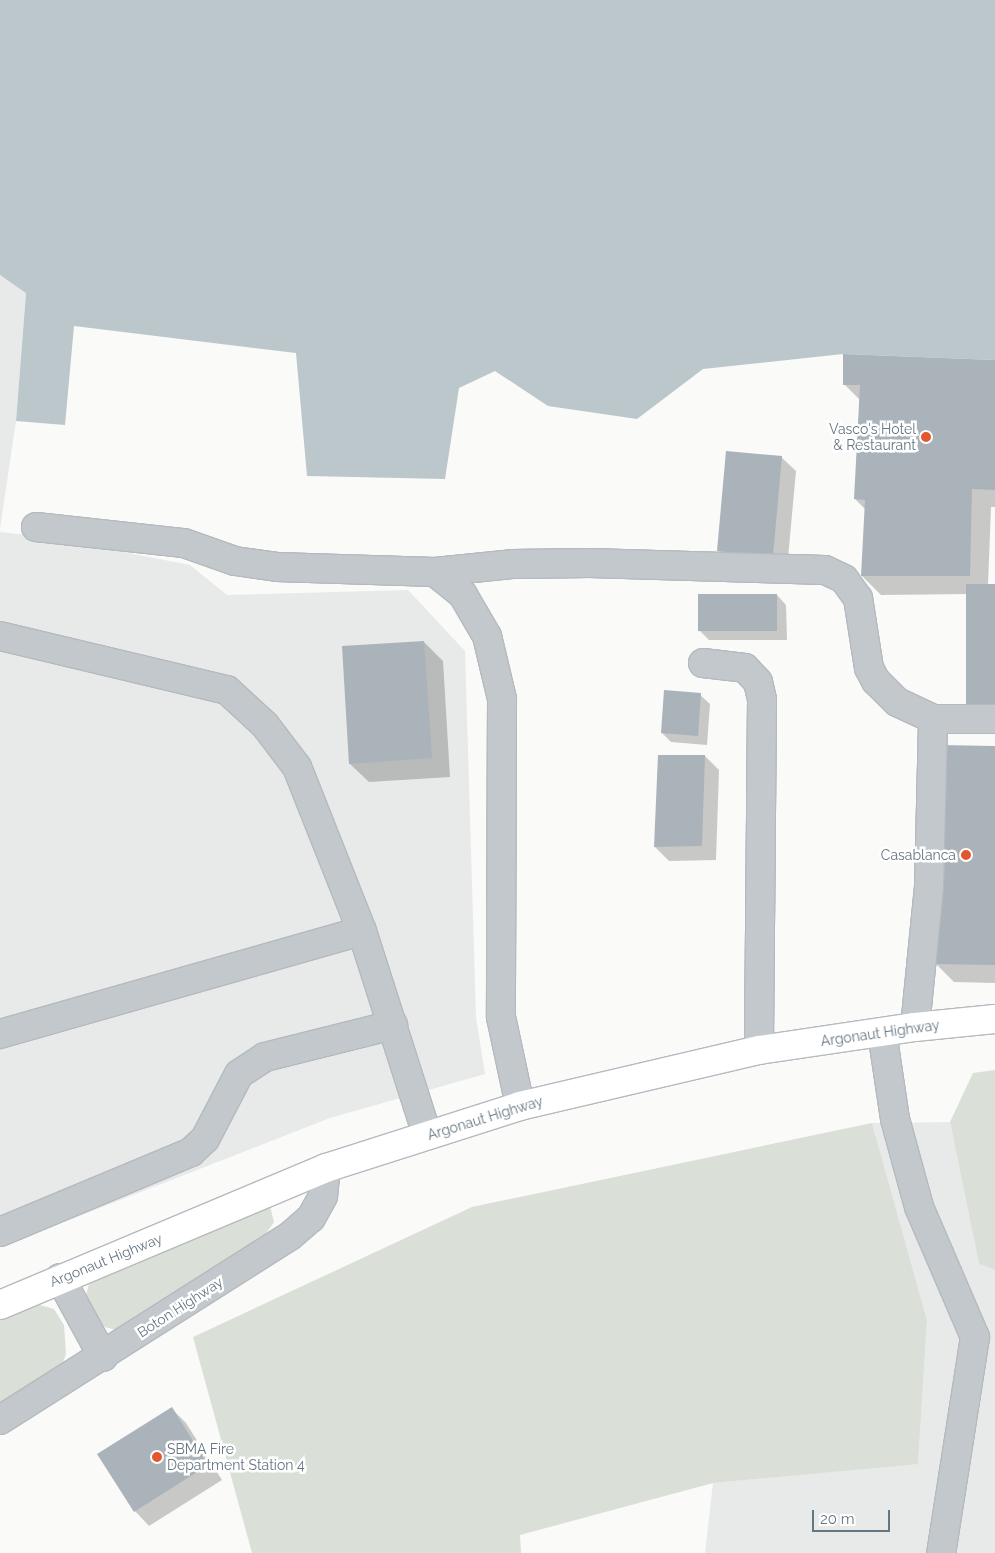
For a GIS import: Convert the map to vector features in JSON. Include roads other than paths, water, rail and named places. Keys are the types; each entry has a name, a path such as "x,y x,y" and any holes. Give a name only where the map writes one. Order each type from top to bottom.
{"main road":[{"name":"Argonaut Highway","path":"0,1305 60,1278 326,1168 520,1106 758,1050 915,1026 995,1019"}],"street":[{"path":"36,526 184,544 235,561 277,567 435,572 512,564 590,563 825,570 844,579 858,598 863,642 869,668 876,681 896,702 932,719 995,719"},
{"path":"435,572 463,595 487,636 502,699 501,1016 520,1106"},
{"path":"0,636 227,690 265,725 297,767 362,931 427,1135"},
{"path":"704,663 745,668 758,682 762,700 758,1050"},
{"path":"915,1026 929,886 932,719"},
{"path":"0,1034 362,931"},
{"path":"0,1232 191,1152 205,1139 239,1074 265,1057 393,1025"},
{"path":"882,1032 896,1119 920,1207 985,1337 941,1553"},
{"name":"Boton Highway","path":"0,1420 103,1357 290,1236 311,1218 323,1196 326,1168"},
{"path":"60,1278 103,1357"}],"place":[{"name":"Vasco's Hotel & Restaurant","path":"926,437"},
{"name":"Casablanca","path":"966,855"},
{"name":"SBMA Fire Department Station 4","path":"157,1457"}]}
